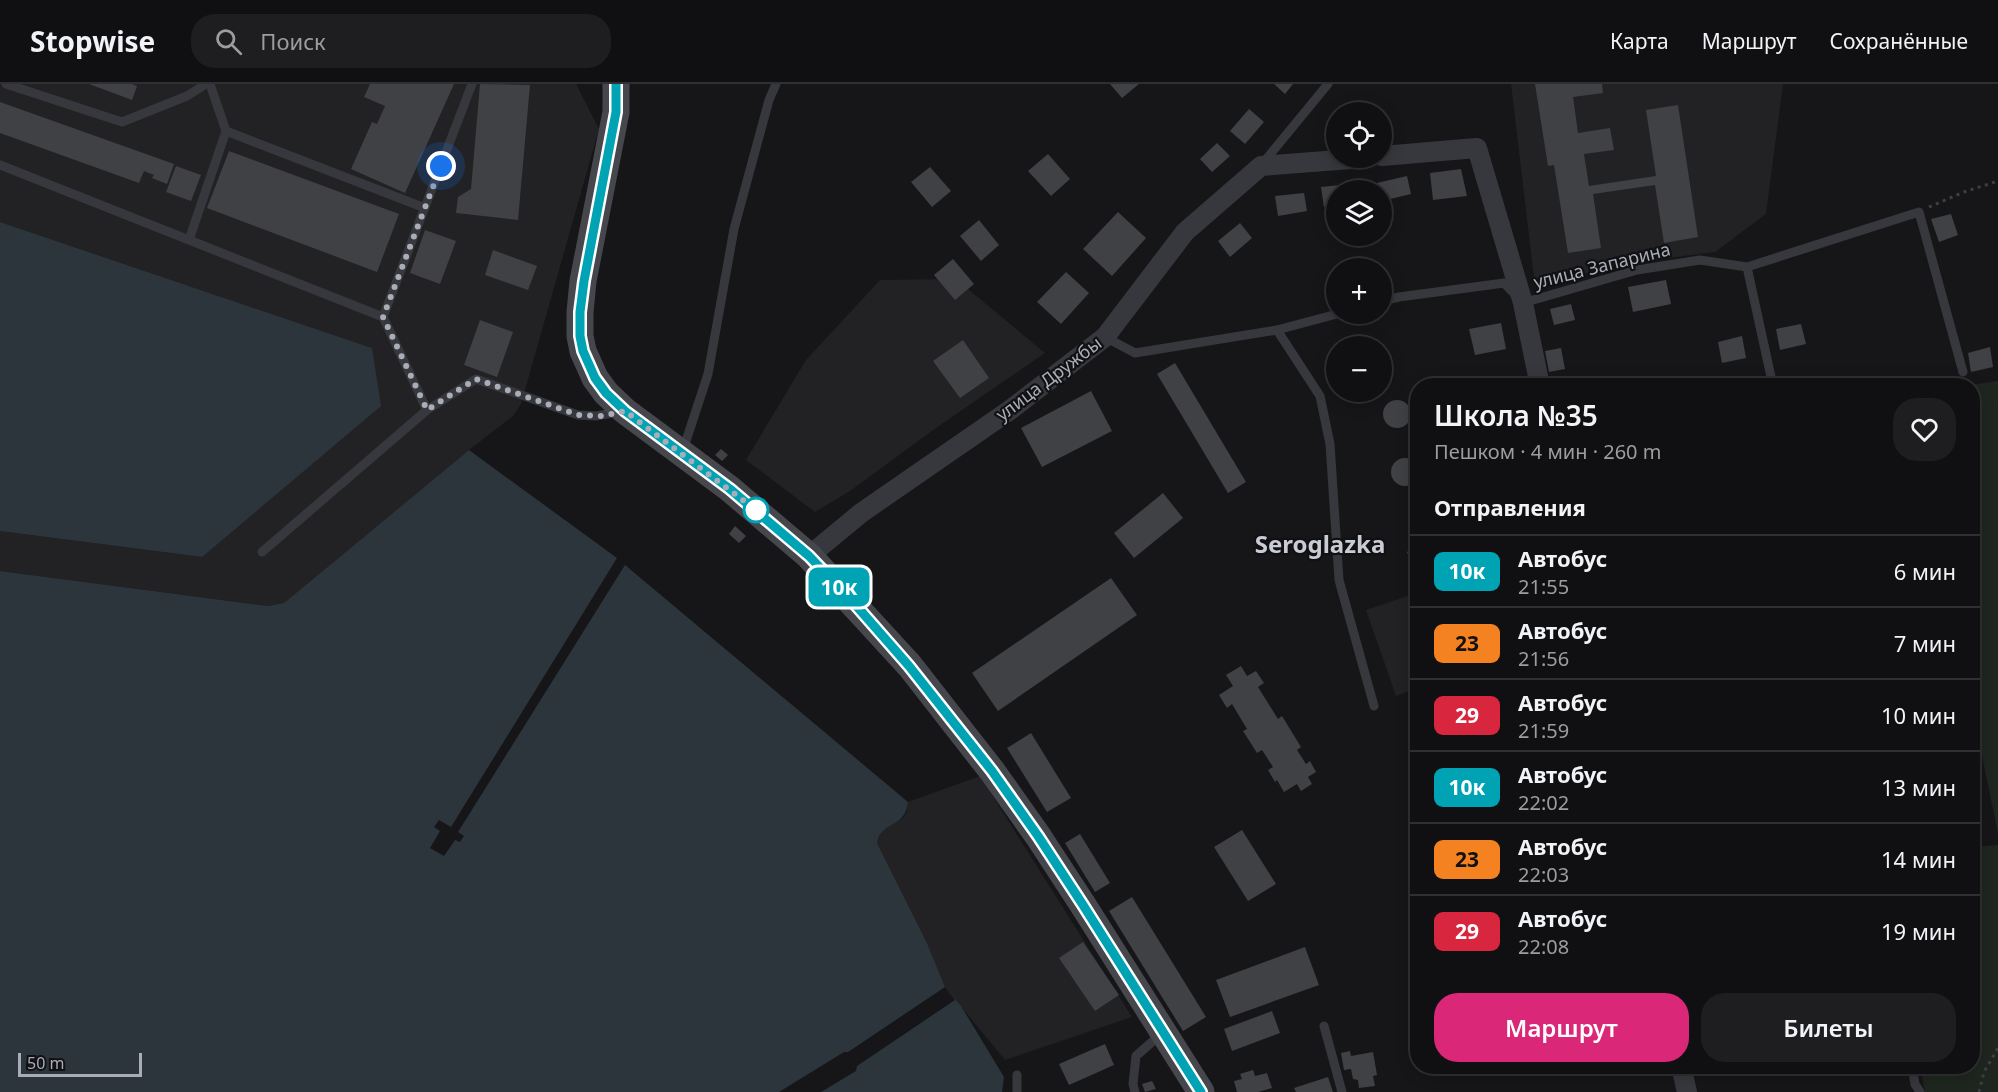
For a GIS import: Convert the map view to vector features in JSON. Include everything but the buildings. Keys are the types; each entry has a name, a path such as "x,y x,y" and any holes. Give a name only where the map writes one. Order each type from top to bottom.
{"main road":[{"path":"616,84 616,112 580,312 580,336 583,351 595,378 606,393 625,411 682,452 809,556 909,666 992,771 1083,905 1201,1092"}],"street":[{"path":"1392,155 1477,148 1523,303 1538,378"},
{"path":"1261,166 1326,161"},
{"name":"улица Дружбы","path":"809,556 861,513 1010,410 1105,337 1185,232 1261,166"},
{"path":"1684,1074 1687,1092"}],"lane":[{"path":"6,84 122,122 187,96 208,84 226,131 189,240"},
{"path":"383,317 472,84"},
{"path":"682,452 708,374 734,229 776,84"},
{"path":"1261,166 1328,84"},
{"path":"226,131 425,208"},
{"path":"0,165 383,317 427,410"},
{"path":"1771,378 1748,267 1919,212 1963,372"},
{"name":"улица Запарина","path":"1523,303 1637,270 1700,260 1748,267"},
{"path":"1392,299 1504,284 1523,303"},
{"path":"1105,337 1135,353 1278,330 1326,317"},
{"path":"1278,330 1320,396 1330,444 1339,580 1374,706"},
{"path":"262,552 427,410 476,379 578,415 602,416 625,411"},
{"path":"1324,1026 1342,1092"},
{"path":"1135,1092 1133,1084 1136,1056 1163,1032"},
{"path":"1913,1074 1915,1084 1920,1092"},
{"path":"1017,1075 1017,1092"}],"path":[{"path":"1919,212 1964,192 1998,181"},
{"path":"1979,1092 1984,1072 1998,1048"}],"shaded area":[{"path":"0,84 576,84 599,129 521,404 513,416 284,603 268,606 0,571 0,531 202,557 372,348 0,222"},
{"path":"1511,84 1783,84 1766,214 1715,252 1628,263 1535,286"},
{"path":"0,222 372,348 381,406 202,557 0,531"},
{"path":"956,279 1045,353 850,491 815,512 746,460 806,360 880,280"},
{"path":"1998,381 1998,833 1980,747 1980,384"},
{"path":"469,450 617,558 451,827 439,820 434,827 440,831 430,848 444,856 455,840 460,842 464,836 458,832 625,565 908,802 903,817 884,830 877,843 927,943 945,987 961,1006 1004,1077 1002,1092 0,1092 0,571 268,606 284,603"},
{"path":"1410,595 1410,691 1396,696 1366,610"},
{"path":"980,776 1132,1017 1005,1060 945,987 927,943 877,843 882,830 903,818 907,812 908,802"},
{"path":"1998,845 1998,1092 1925,1092 1921,1074 1980,1074 1980,846"}],"pier":[{"path":"945,987 955,1000 857,1066 856,1071 821,1092 779,1092 844,1052 848,1052"}],"bus line":[{"name":"10к","path":"616,84 616,112 580,312 580,336 588,366 606,393 625,411 730,489 809,556 909,666 992,771 1038,836 1201,1092"}],"district":[{"name":"Seroglazka","path":"1320,545"}],"route":[{"path":"441,166 383,317 427,410 476,379 578,415 602,416 625,411 756,510"}]}
